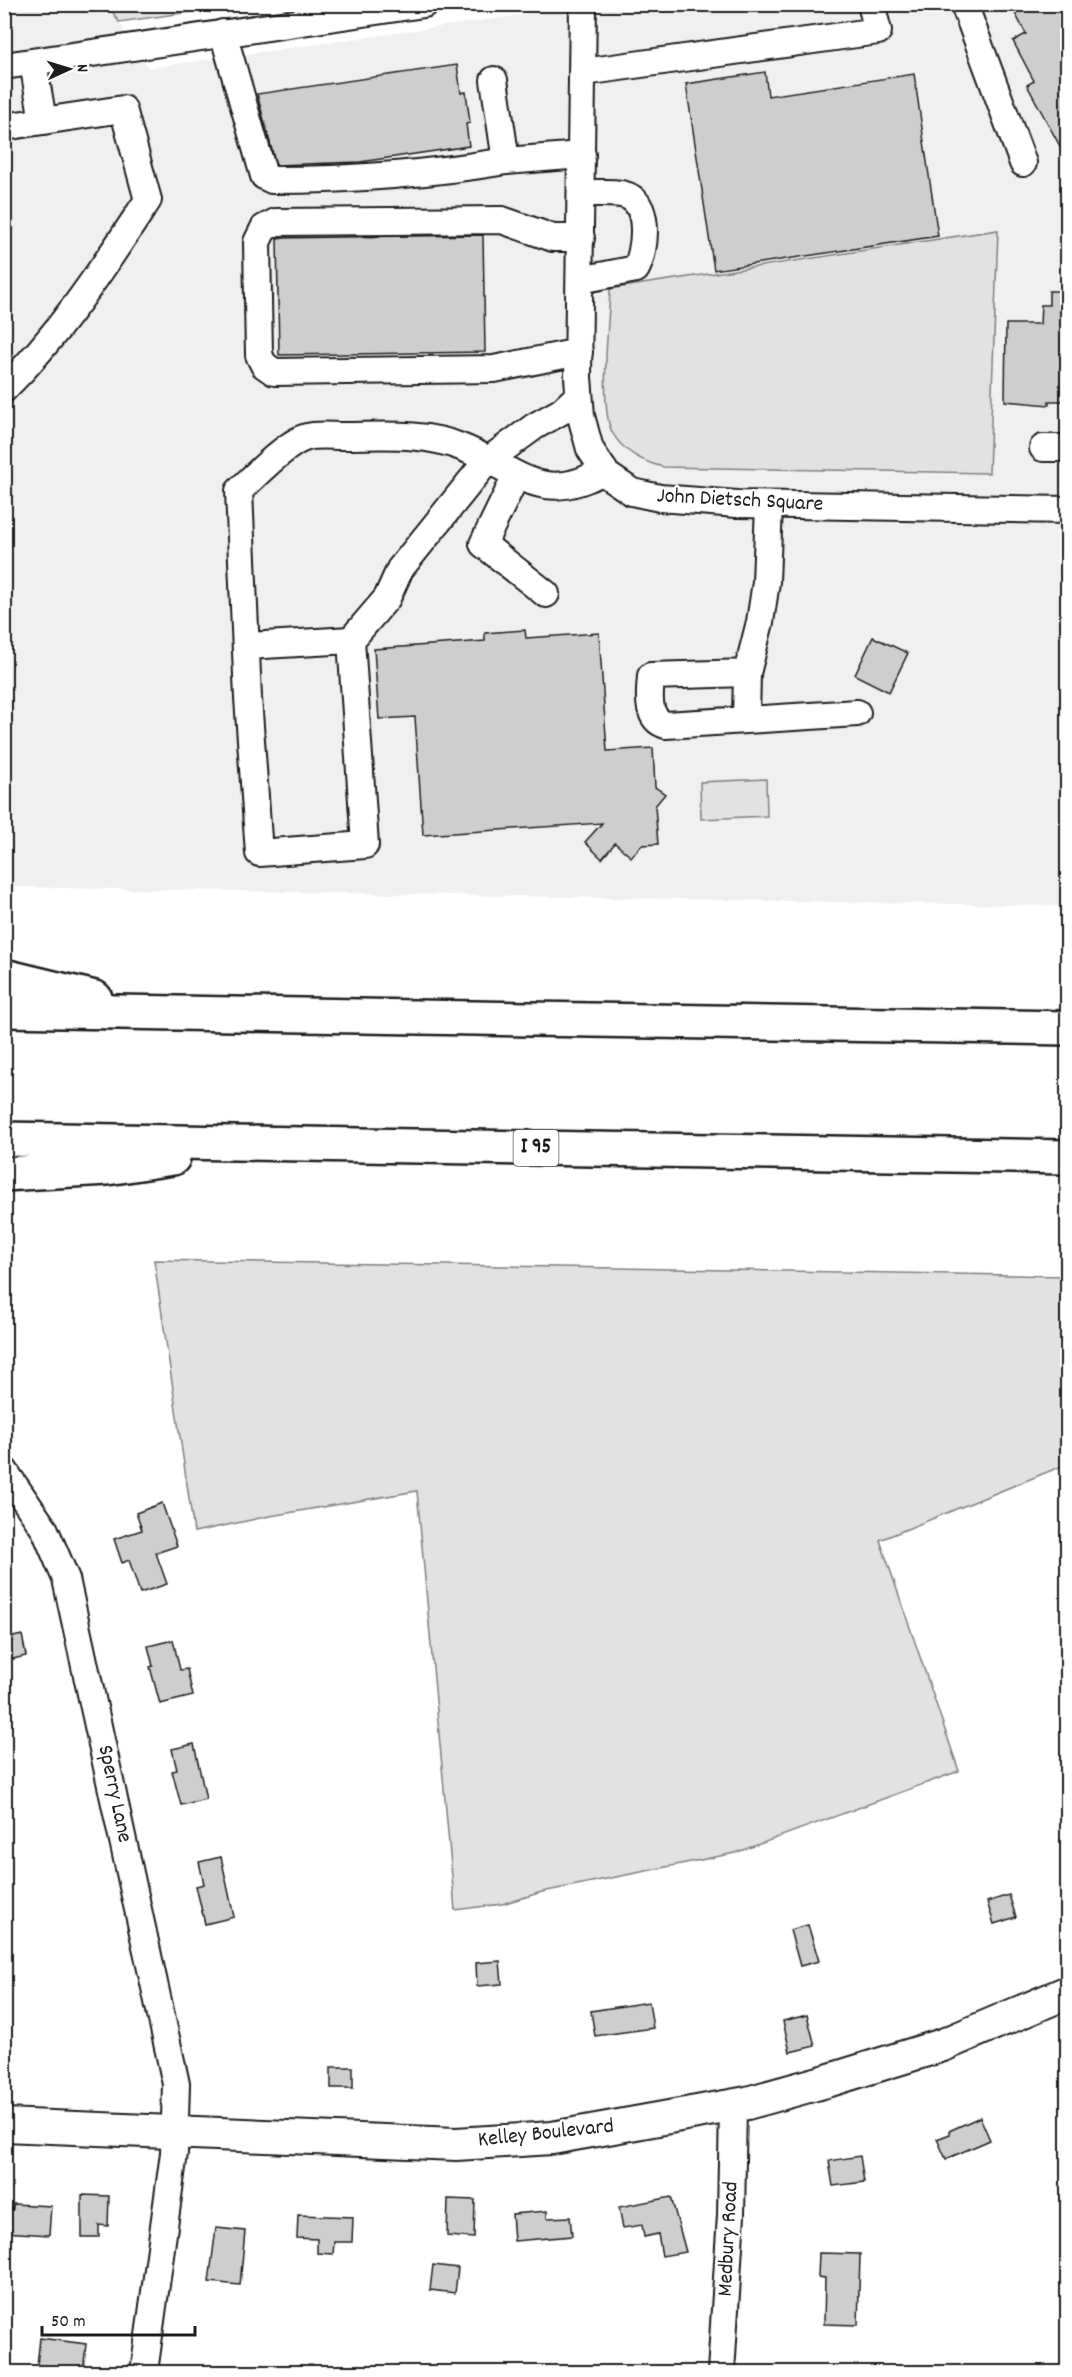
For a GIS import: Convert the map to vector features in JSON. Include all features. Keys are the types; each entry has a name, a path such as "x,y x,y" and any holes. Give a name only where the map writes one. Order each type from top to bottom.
{"highway":[{"path":"4,976 152,1012"},
{"path":"4,1010 1068,1028"},
{"name":"I 95","path":"4,1139 1068,1157"},
{"path":"4,1174 106,1168 268,1144"}],"main road":[{"name":"Kelley Boulevard","path":"6,2122 176,2133 456,2144 552,2138 733,2106 943,2045 1068,1992"}],"street":[{"path":"4,66 424,4"},
{"name":"John Dietsch Square","path":"583,4 579,394 581,417 590,449 604,470 632,492 660,498 769,505 1068,510"},
{"path":"584,72 878,31 872,4"},
{"path":"964,4 1023,163"},
{"path":"223,33 264,176 272,180 335,180 582,155"},
{"path":"33,62 43,121"},
{"path":"494,80 506,161"},
{"path":"4,127 123,109 148,200 88,290 30,363 4,389"},
{"path":"580,280 636,269 643,255 645,239 642,218 636,201 627,196 582,193"},
{"path":"579,352 494,369 274,372 264,365 258,355 257,242 264,228 276,222 482,219 502,220 553,238 581,238"},
{"path":"579,394 562,411 535,426 487,461 400,569 387,598 351,640 364,844 259,853 239,491 268,463 305,436 428,436 462,447 487,461 528,482 565,486 589,479 604,470"},
{"path":"516,476 483,544 546,594"},
{"path":"746,718 747,673 760,622 766,582 769,505"},
{"path":"246,646 351,640"},
{"path":"747,673 651,676 650,709 660,723 857,713"},
{"name":"Sperry Lane","path":"4,1470 12,1478 45,1530 66,1579 172,2054 176,2084 176,2133 144,2373"},
{"name":"Medbury Road","path":"721,2373 731,2216 733,2106"}],"shaded area":[{"path":"5,5 108,5 148,68 571,8 571,5 1067,5 1067,906 5,887"},
{"path":"108,5 241,5 119,22"},
{"path":"998,230 989,473 664,467 649,463 634,455 616,439 612,432 608,419 605,384 610,289"},
{"path":"766,779 767,816 701,819 700,782"},
{"path":"154,1260 1067,1276 1067,1464 880,1540 959,1771 735,1853 542,1892 502,1904 455,1910 417,1491 270,1516 194,1532"}],"building":[{"path":"1031,4 1068,4 1068,161 1027,85 1034,81 1013,41 1026,34 1015,13"},
{"path":"457,65 461,93 466,92 470,123 466,124 469,146 360,162 276,165 257,94"},
{"path":"765,72 768,96 914,74 938,236 714,270 686,84"},
{"path":"483,235 485,352 279,355 277,238"},
{"path":"1049,291 1068,291 1068,401 1049,401 1049,405 1005,401 1006,324 1040,324 1041,305 1049,305"},
{"path":"525,630 526,638 599,633 607,751 653,748 655,787 665,794 655,806 658,844 642,845 631,857 615,843 602,859 585,842 602,823 423,835 415,717 379,719 374,649 485,641 485,633"},
{"path":"873,637 908,653 889,692 855,675"},
{"path":"162,1503 177,1546 156,1553 167,1584 140,1593 129,1560 122,1563 114,1539 142,1530 136,1513"},
{"path":"22,1635 26,1656 4,1661 4,1639"},
{"path":"173,1640 180,1670 187,1669 193,1696 160,1704 150,1667 153,1666 148,1646"},
{"path":"194,1744 206,1799 181,1805 172,1771 177,1770 172,1749"},
{"path":"221,1857 234,1917 205,1924 196,1886 204,1884 199,1862"},
{"path":"1009,1895 1016,1917 994,1924 987,1902"},
{"path":"808,1925 819,1961 800,1966 790,1930"},
{"path":"500,1961 502,1984 477,1986 476,1963"},
{"path":"649,2002 653,2028 595,2036 591,2011"},
{"path":"807,2015 815,2046 790,2052 783,2021"},
{"path":"331,2067 353,2067 353,2088 331,2088"},
{"path":"980,2117 990,2140 946,2159 937,2139"},
{"path":"860,2156 864,2182 833,2186 829,2161"},
{"path":"82,2195 109,2196 108,2226 99,2225 99,2237 82,2237"},
{"path":"671,2197 686,2252 662,2256 658,2234 644,2237 642,2225 623,2228 619,2207"},
{"path":"448,2199 475,2200 474,2238 447,2236"},
{"path":"13,2204 51,2206 49,2235 4,2232 4,2208 13,2209"},
{"path":"547,2211 547,2218 570,2217 572,2236 514,2241 512,2214"},
{"path":"298,2215 353,2217 352,2242 334,2242 333,2254 317,2253 317,2239 297,2238"},
{"path":"216,2228 245,2231 240,2285 209,2282"},
{"path":"819,2253 860,2254 858,2325 824,2324 825,2278 818,2277"},
{"path":"433,2265 458,2268 455,2293 430,2290"},
{"path":"40,2338 86,2344 83,2373 57,2373 58,2368 37,2365"}]}
